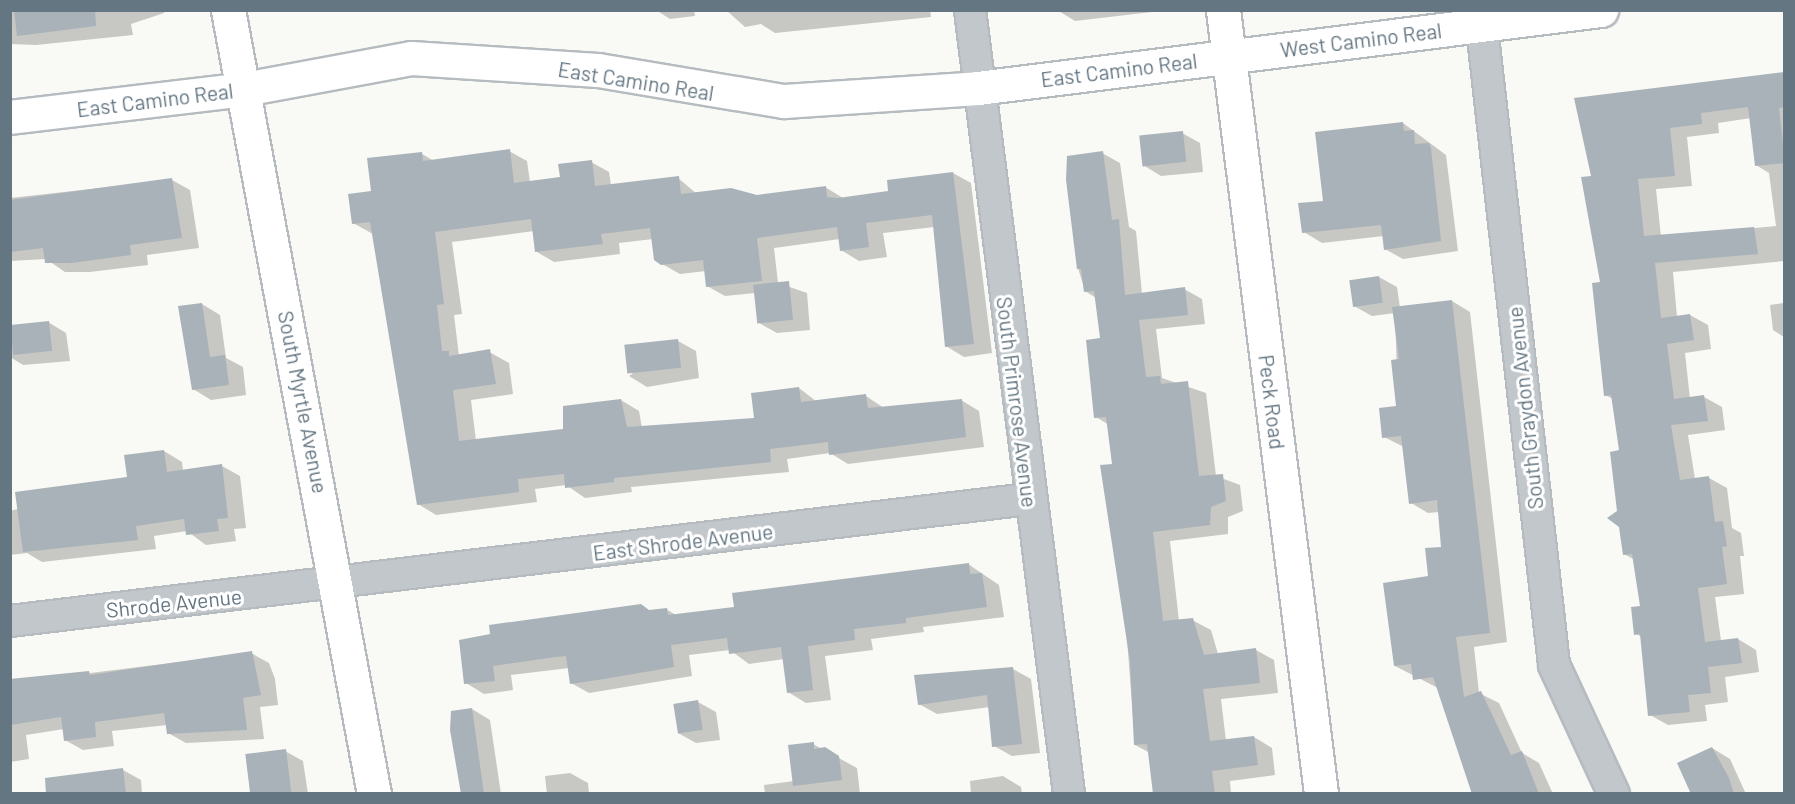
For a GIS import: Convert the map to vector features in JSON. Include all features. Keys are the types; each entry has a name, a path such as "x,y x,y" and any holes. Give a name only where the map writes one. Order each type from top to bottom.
{"street":[{"name":"South Myrtle Avenue","path":"228,10 337,585 374,794"},
{"name":"South Primrose Avenue","path":"970,10 1029,499 1069,794"},
{"name":"Peck Road","path":"1223,10 1322,794"},
{"name":"West Camino Real","path":"1228,57 1481,18 1600,10"},
{"name":"South Graydon Avenue","path":"1481,18 1554,665 1614,794"},
{"name":"East Camino Real","path":"10,117 244,89 411,58 598,70 784,101 978,88 1228,57"},
{"name":"East Shrode Avenue","path":"337,585 1029,499"},
{"name":"Shrode Avenue","path":"10,621 337,585"}],"building":[{"path":"14,10 95,10 96,26 17,36"},
{"path":"1785,72 1785,107 1779,108 1785,163 1755,166 1748,107 1701,113 1702,124 1670,128 1675,176 1638,179 1644,236 1754,227 1758,254 1655,263 1661,318 1690,314 1694,340 1667,344 1674,399 1704,395 1708,421 1671,425 1680,480 1709,476 1715,522 1723,521 1727,546 1722,547 1727,584 1698,588 1705,642 1738,638 1742,663 1708,667 1711,693 1688,695 1690,712 1648,716 1640,634 1634,635 1631,607 1640,606 1632,554 1623,555 1619,527 1607,518 1617,511 1610,452 1619,450 1611,395 1604,396 1592,283 1600,282 1581,177 1591,176 1574,98"},
{"path":"1403,122 1404,131 1414,130 1415,144 1429,143 1431,148 1441,241 1384,250 1381,225 1302,233 1298,203 1323,201 1315,132"},
{"path":"1183,131 1186,162 1142,166 1139,136"},
{"path":"510,149 514,183 560,177 558,164 592,160 595,186 679,176 681,194 731,188 757,195 826,186 827,197 838,198 888,191 887,180 953,172 974,344 945,347 932,215 866,223 869,247 840,251 837,227 757,238 762,281 706,287 703,260 661,265 654,260 650,228 601,234 603,244 535,252 531,219 435,232 444,304 437,305 442,351 449,351 449,356 490,349 496,384 453,390 459,441 563,429 563,406 621,399 627,427 754,418 751,393 799,387 801,402 866,394 868,408 962,399 966,437 829,455 828,442 770,449 771,462 614,478 614,482 565,488 564,474 518,479 519,492 417,505 370,222 352,224 348,194 371,191 367,158 422,152 423,161"},
{"path":"1103,151 1112,220 1119,219 1125,295 1185,287 1188,315 1139,320 1146,377 1160,376 1161,384 1188,381 1199,476 1223,474 1226,501 1211,507 1210,525 1153,532 1163,621 1193,618 1204,655 1256,648 1260,683 1203,689 1210,741 1254,736 1258,765 1212,771 1215,794 1153,794 1147,744 1134,745 1130,662 1100,465 1112,464 1106,417 1094,418 1086,340 1100,338 1094,291 1084,292 1081,269 1077,269 1066,180 1067,156"},
{"path":"172,178 182,238 130,245 131,255 71,263 45,263 43,248 10,252 10,200"},
{"path":"1379,276 1383,303 1353,307 1349,280"},
{"path":"789,281 793,320 757,324 753,285"},
{"path":"1452,300 1490,633 1456,637 1464,697 1481,691 1511,755 1522,751 1539,794 1472,794 1433,677 1413,680 1411,664 1394,666 1383,583 1428,576 1425,548 1441,547 1437,500 1409,504 1401,436 1382,438 1379,408 1396,406 1391,360 1399,359 1392,307"},
{"path":"202,303 210,357 225,355 229,385 192,390 178,306"},
{"path":"49,321 52,351 13,355 10,325"},
{"path":"678,339 681,368 627,373 624,345"},
{"path":"164,450 167,472 222,464 228,518 217,519 219,531 186,535 184,519 136,526 138,540 23,552 15,492 127,477 124,455"},
{"path":"969,563 970,574 982,573 987,607 906,618 906,623 854,629 855,640 808,646 813,690 787,693 781,647 729,654 727,638 671,645 674,667 570,684 566,656 493,666 495,681 464,684 459,640 490,634 489,625 641,604 649,610 667,608 668,615 734,607 732,593"},
{"path":"252,651 261,695 243,698 247,730 167,734 164,713 95,722 96,737 64,741 61,717 10,725 10,679 89,671 90,675"},
{"path":"1013,667 1022,744 992,747 987,695 918,705 914,675"},
{"path":"698,700 703,730 678,734 673,704"},
{"path":"472,708 484,794 461,794 450,730 451,711"},
{"path":"814,742 814,749 825,747 839,756 842,780 793,786 788,745"},
{"path":"1712,747 1729,778 1734,794 1691,794 1677,763"},
{"path":"286,749 291,792 250,794 245,754"},
{"path":"123,768 126,794 46,794 45,778"}]}
